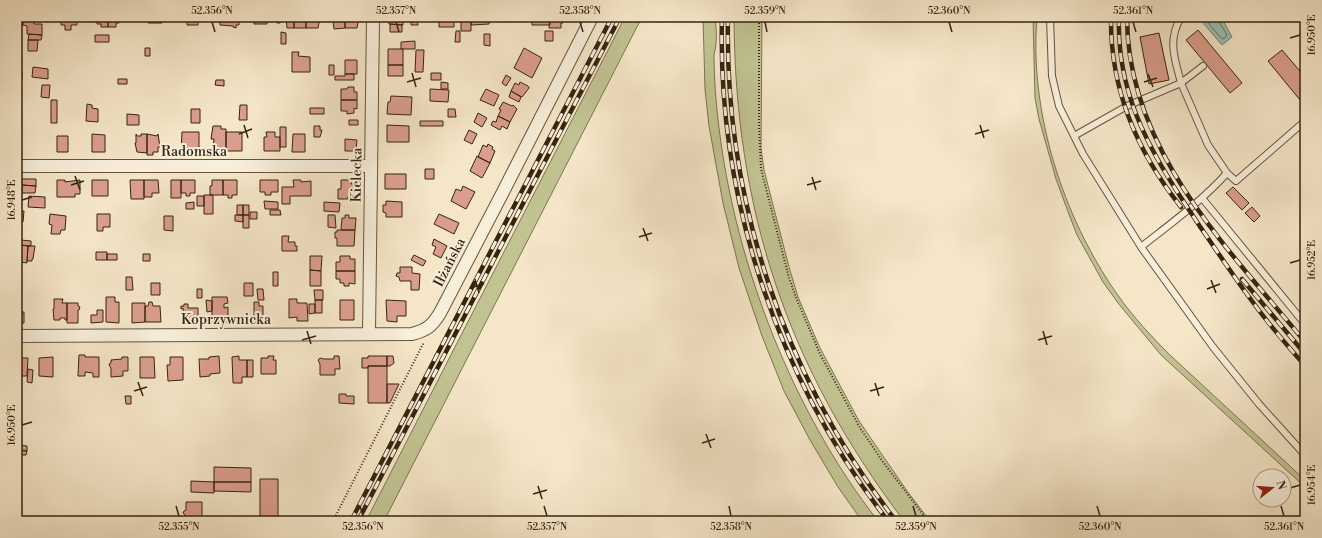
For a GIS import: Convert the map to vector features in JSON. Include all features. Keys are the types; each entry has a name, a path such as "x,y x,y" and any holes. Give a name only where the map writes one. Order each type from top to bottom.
{"street":[{"name":"Kielecka","path":"369,333 373,17"},
{"name":"Iłżańska","path":"433,324 503,192 592,17"},
{"name":"Radomska","path":"17,166 371,166"},
{"name":"Koprzywnicka","path":"17,336 369,333 412,334 423,331 433,324"}],"lane":[{"path":"1050,17 1052,76 1060,106 1083,154 1141,247 1213,346 1259,404 1305,455"},
{"path":"1182,17 1174,30 1174,53 1181,83 1208,145 1227,173 1236,181 1305,121"},
{"path":"1074,136 1127,106 1181,83 1203,66"},
{"path":"1141,247 1202,198 1227,173"},
{"path":"1202,198 1305,324"}],"path":[{"path":"759,17 759,126 761,169 792,286 820,354 860,428 883,462 928,521"},
{"path":"333,521 433,324"}],"green space":[{"path":"625,17 642,17 384,521 366,521 457,343"},
{"path":"703,17 715,17 716,46 714,56 714,74 719,128 727,180 739,232 754,284 773,335 795,385 820,433 847,478 878,521 862,521 838,487 810,440 784,391 762,336 739,268 723,203 709,126 705,89"},
{"path":"734,17 762,17 761,148 764,170 798,297 820,348 859,421 907,491 930,521 904,521 863,463 828,404 799,345 776,284 757,221 745,156 737,88"},
{"path":"1033,17 1037,17 1036,53 1039,90 1045,126 1054,162 1066,198 1081,232 1098,264 1117,294 1136,319 1171,356 1305,480 1305,487 1292,475 1292,468 1284,468 1161,355 1118,303 1103,282 1077,235 1056,179 1039,119 1035,98"}],"water":[{"path":"1209,17 1221,17 1232,37 1222,45 1204,24"}],"building":[{"path":"17,17 23,17 23,25 17,25"},
{"path":"61,17 77,17 77,25 71,25 71,30 65,30 65,25 61,25"},
{"path":"97,17 108,17 108,27 101,27 101,24 97,24"},
{"path":"108,17 119,17 119,23 116,23 116,27 108,27"},
{"path":"148,17 162,17 162,23 148,23"},
{"path":"187,17 202,17 201,19 198,18 198,25 187,25"},
{"path":"220,17 239,17 239,25 236,25 236,28 233,26 220,25"},
{"path":"254,17 267,17 267,24 254,24"},
{"path":"267,17 281,17 281,21 280,23 277,23 276,21 267,21"},
{"path":"286,17 293,17 294,28 287,28"},
{"path":"293,17 306,17 306,28 294,28"},
{"path":"306,17 320,17 318,28 306,28"},
{"path":"332,17 345,17 345,28 334,29"},
{"path":"345,17 359,17 357,28 345,28"},
{"path":"389,17 403,17 403,25 389,24"},
{"path":"411,17 417,17 418,25 411,25"},
{"path":"439,17 454,17 454,27 439,27"},
{"path":"461,17 471,17 471,31 461,31"},
{"path":"471,17 489,17 489,24 471,25"},
{"path":"532,17 550,17 550,25 532,25"},
{"path":"550,17 563,17 561,28 549,28"},
{"path":"23,18 34,19 34,24 42,24 42,35 27,34 27,26 23,25"},
{"path":"390,24 402,25 402,32 390,32"},
{"path":"1198,30 1242,83 1230,93 1186,40"},
{"path":"456,31 460,31 460,42 455,42"},
{"path":"545,31 553,31 553,41 545,41"},
{"path":"281,32 286,33 286,44 281,44"},
{"path":"1159,33 1169,80 1149,84 1140,37"},
{"path":"29,34 42,35 41,40 28,40"},
{"path":"484,34 490,34 490,46 484,45"},
{"path":"95,35 109,35 109,42 95,42"},
{"path":"28,40 38,40 37,51 28,51"},
{"path":"415,41 415,49 401,49 401,42"},
{"path":"145,48 150,48 150,56 145,56"},
{"path":"524,48 542,58 532,78 514,68"},
{"path":"388,49 403,49 403,65 388,65"},
{"path":"416,50 424,50 423,72 415,72"},
{"path":"1282,50 1305,77 1305,106 1268,61"},
{"path":"292,52 299,52 298,56 310,57 310,72 292,72"},
{"path":"345,60 357,60 357,74 345,74"},
{"path":"329,65 334,65 334,75 329,75"},
{"path":"388,65 403,65 403,76 388,76"},
{"path":"33,67 48,69 48,79 32,77"},
{"path":"17,70 22,71 22,79 17,79"},
{"path":"431,73 441,73 441,80 431,80"},
{"path":"345,74 354,74 354,80 335,80 335,76 345,76"},
{"path":"506,75 511,78 506,86 502,83"},
{"path":"118,79 127,79 127,84 118,84"},
{"path":"216,80 224,80 224,86 215,85"},
{"path":"441,82 448,83 448,89 441,89"},
{"path":"520,82 529,88 522,97 511,91 515,83 519,85"},
{"path":"42,85 50,85 49,98 41,97"},
{"path":"348,87 354,87 354,92 357,92 357,100 341,100 341,89 347,89"},
{"path":"430,89 449,90 448,102 430,101"},
{"path":"486,89 499,95 494,106 480,100"},
{"path":"511,91 521,97 519,102 509,97"},
{"path":"391,96 412,97 411,115 387,114 388,102 390,102"},
{"path":"51,100 57,100 57,123 51,123"},
{"path":"341,100 357,100 357,109 354,108 354,113 347,114 347,111 341,111"},
{"path":"503,102 512,106 513,105 517,109 510,122 498,116 501,110 499,109"},
{"path":"87,104 92,105 92,108 98,109 98,122 86,121"},
{"path":"240,105 247,105 247,120 239,120"},
{"path":"310,108 324,108 324,114 310,114"},
{"path":"191,109 200,109 200,123 191,123"},
{"path":"448,109 455,109 456,117 448,117"},
{"path":"478,113 487,118 482,127 474,122"},
{"path":"127,114 139,115 139,125 127,125"},
{"path":"498,116 510,122 507,129 502,126 500,130 491,125 493,121 496,122"},
{"path":"349,120 358,120 358,125 349,125"},
{"path":"420,121 443,121 443,126 420,126"},
{"path":"387,125 409,126 409,142 387,142"},
{"path":"213,126 221,126 221,129 226,129 226,151 213,151 214,139 211,139"},
{"path":"314,126 320,126 320,130 322,130 320,137 314,137"},
{"path":"280,127 286,127 286,147 280,147"},
{"path":"469,130 477,134 472,144 464,140"},
{"path":"182,132 199,132 199,153 181,152"},
{"path":"226,132 242,132 242,151 226,151"},
{"path":"266,132 275,132 275,137 280,137 280,151 264,151 264,137 267,137"},
{"path":"92,134 105,135 105,152 92,152"},
{"path":"136,134 137,136 141,136 141,134 147,134 147,153 137,152 135,143"},
{"path":"147,134 157,136 158,134 160,147 158,147 158,152 153,152 153,155 147,155"},
{"path":"293,134 305,134 305,152 292,152"},
{"path":"57,136 68,136 68,152 57,152"},
{"path":"345,139 357,140 356,151 345,151"},
{"path":"488,144 493,147 492,149 495,151 490,163 478,157 483,145 487,147"},
{"path":"477,156 490,163 482,178 470,171"},
{"path":"425,169 434,169 434,179 425,179"},
{"path":"385,174 406,174 406,189 385,189"},
{"path":"22,179 36,179 36,186 22,185"},
{"path":"57,180 65,180 65,182 80,180 80,194 75,194 75,197 57,197"},
{"path":"92,180 108,180 108,196 92,196"},
{"path":"130,180 144,180 144,199 131,199"},
{"path":"144,180 158,180 159,193 152,193 152,197 144,197"},
{"path":"171,180 181,180 181,198 171,198"},
{"path":"181,180 195,180 195,193 190,193 190,196 186,196 186,193 181,193"},
{"path":"212,180 223,180 223,195 210,195"},
{"path":"223,180 237,180 237,195 232,195 232,198 228,198 228,195 223,195"},
{"path":"260,180 278,180 278,192 271,192 271,195 265,195 265,192 260,192"},
{"path":"293,180 301,180 301,182 311,181 311,196 290,196 290,204 282,204 282,187 294,187"},
{"path":"341,180 352,180 351,184 356,184 356,196 348,196 348,199 338,199 338,189 341,189"},
{"path":"22,185 36,186 35,193 22,193"},
{"path":"463,186 475,192 466,209 451,201 456,189 461,191"},
{"path":"1233,187 1249,203 1242,210 1226,193"},
{"path":"204,195 213,195 213,214 204,214"},
{"path":"29,196 45,197 45,208 28,207"},
{"path":"197,196 204,196 204,206 197,206"},
{"path":"264,201 278,202 278,209 265,209"},
{"path":"386,201 402,202 402,217 386,217 386,213 383,212 383,205 386,205"},
{"path":"194,202 194,209 186,209 186,203"},
{"path":"324,202 340,203 339,212 324,211"},
{"path":"237,205 243,205 243,215 237,215"},
{"path":"243,205 249,205 249,215 243,215"},
{"path":"1252,207 1260,216 1254,222 1245,213"},
{"path":"270,210 280,210 281,215 270,215"},
{"path":"18,211 24,211 23,222 17,222"},
{"path":"250,212 257,212 257,219 250,219"},
{"path":"50,214 66,216 65,230 61,230 60,234 51,234 52,225 49,224"},
{"path":"97,214 110,214 110,227 103,227 103,231 97,231"},
{"path":"439,214 459,223 454,234 434,224"},
{"path":"235,215 243,215 243,222 235,221"},
{"path":"243,215 249,215 249,228 243,228"},
{"path":"328,215 335,215 336,228 328,227"},
{"path":"345,215 349,215 349,218 356,218 355,230 341,230 342,218 345,218"},
{"path":"164,216 173,216 173,231 164,230"},
{"path":"337,230 355,230 354,246 337,246 335,232 337,232"},
{"path":"282,236 289,236 288,242 295,242 297,251 282,251"},
{"path":"434,239 447,246 441,258 433,254 436,247 432,245"},
{"path":"21,240 31,241 31,246 20,245"},
{"path":"20,245 28,246 27,263 20,262 20,260 18,260 18,258 20,258"},
{"path":"28,246 35,246 32,261 27,261"},
{"path":"96,252 107,252 107,260 96,260"},
{"path":"107,254 117,254 117,260 107,260"},
{"path":"143,254 150,254 150,261 143,261"},
{"path":"414,255 426,261 423,266 411,260"},
{"path":"310,256 322,256 321,271 310,270"},
{"path":"340,256 350,256 350,259 355,259 355,271 336,271 336,262 340,262"},
{"path":"400,267 412,267 412,273 420,274 419,290 411,290 411,281 400,281 399,277 396,276 397,273 400,273"},
{"path":"310,270 321,271 321,286 310,286"},
{"path":"336,271 355,271 355,284 349,283 349,286 344,286 344,283 340,283 340,279 336,279"},
{"path":"273,272 278,272 278,286 273,286"},
{"path":"126,277 132,277 133,290 126,290"},
{"path":"151,283 160,283 160,295 151,295"},
{"path":"244,283 253,283 253,296 244,296"},
{"path":"197,289 202,289 202,298 197,298"},
{"path":"257,289 263,289 264,300 258,300"},
{"path":"314,290 323,290 323,300 315,300"},
{"path":"106,297 115,297 115,302 119,302 119,323 106,322"},
{"path":"212,297 227,297 228,303 224,304 224,308 228,307 228,322 212,322"},
{"path":"54,299 63,299 62,303 67,303 67,320 65,320 65,318 60,318 60,320 54,320"},
{"path":"289,299 297,299 297,303 307,303 308,321 297,321 297,317 289,318"},
{"path":"206,300 212,301 212,311 207,312"},
{"path":"315,300 322,300 322,313 315,313"},
{"path":"340,300 354,300 354,320 340,320"},
{"path":"386,300 406,301 406,316 397,316 397,322 387,321"},
{"path":"149,302 152,302 153,306 160,306 161,322 145,322 145,306 148,306"},
{"path":"254,302 259,302 259,306 263,306 263,322 254,322"},
{"path":"67,303 78,303 78,306 80,307 78,310 78,323 67,323"},
{"path":"132,303 145,303 145,322 132,323"},
{"path":"184,304 188,304 188,308 198,308 198,322 184,322 183,308 181,309 181,306 184,306"},
{"path":"309,304 315,304 315,313 309,314"},
{"path":"97,310 103,310 103,322 91,323 91,315 97,315"},
{"path":"17,312 24,312 24,323 17,323"},
{"path":"79,355 85,355 85,357 99,357 99,377 93,377 93,373 85,372 85,376 78,376"},
{"path":"219,356 220,373 200,377 199,359 209,359 209,357"},
{"path":"239,356 239,360 247,360 247,377 242,377 242,383 233,383 232,357"},
{"path":"268,356 274,356 273,360 276,360 276,374 261,374 261,358 268,358"},
{"path":"334,356 339,356 340,369 335,369 335,375 320,375 320,364 318,360 320,358 334,359"},
{"path":"368,356 387,356 387,366 368,366 368,368 362,368 362,358 368,358"},
{"path":"387,356 393,356 394,363 390,366 387,366"},
{"path":"53,357 53,377 39,376 39,358"},
{"path":"122,357 128,357 128,371 123,371 123,376 111,377 111,369 109,364 111,363 111,360 122,359"},
{"path":"140,357 154,357 155,378 140,378"},
{"path":"170,357 183,357 183,380 168,381 167,365 170,365"},
{"path":"17,358 28,358 27,376 17,376"},
{"path":"247,360 253,360 253,377 247,377"},
{"path":"368,366 387,366 387,403 368,403"},
{"path":"28,369 33,370 32,383 27,382"},
{"path":"387,384 399,384 390,403 387,403"},
{"path":"339,394 354,396 354,404 339,403"},
{"path":"125,396 131,396 131,404 126,404"},
{"path":"17,445 27,446 27,451 17,450"},
{"path":"17,450 27,451 26,455 17,455"},
{"path":"214,467 251,468 251,482 214,482"},
{"path":"260,479 278,479 278,521 260,521"},
{"path":"191,481 214,482 214,493 191,492"},
{"path":"214,482 251,482 251,492 214,491"},
{"path":"186,502 202,502 202,521 186,521 186,516 183,513 186,510"}],"railway":[{"path":"351,521 612,17"},
{"path":"358,521 620,17"},
{"path":"722,17 723,85 730,152 743,218 762,283 785,346 815,407 849,466 888,521"},
{"path":"728,17 729,85 737,152 750,218 768,283 793,346 822,407 856,465 896,521"},
{"path":"1111,17 1115,69 1129,118 1139,142 1151,164 1181,207"},
{"path":"1119,17 1120,47 1124,76 1142,129 1155,154 1169,179 1241,286 1267,321 1305,366"},
{"path":"1127,17 1131,65 1144,110 1163,153 1187,193 1214,232 1305,342"},
{"path":"1242,279 1305,354"}]}
